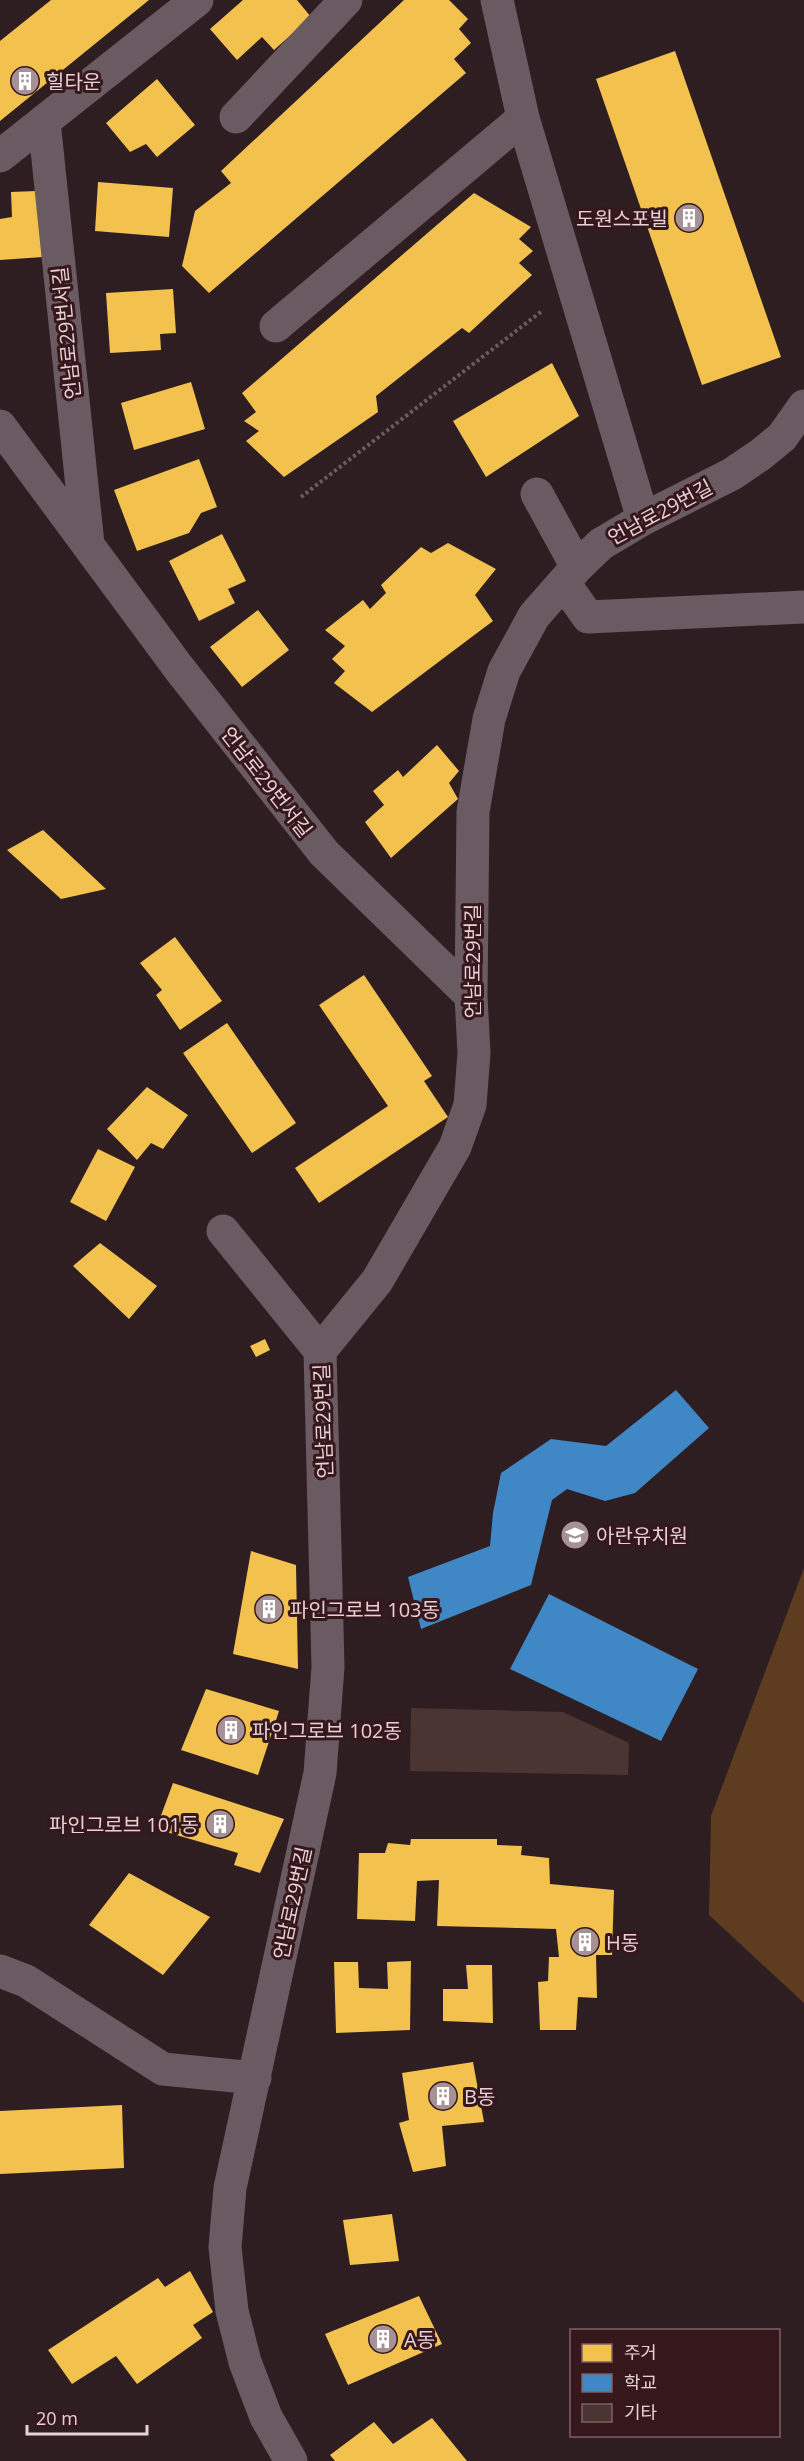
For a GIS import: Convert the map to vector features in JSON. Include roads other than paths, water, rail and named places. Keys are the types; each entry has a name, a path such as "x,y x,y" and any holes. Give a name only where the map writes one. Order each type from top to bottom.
{"street":[{"path":"0,156 197,0"},
{"path":"236,117 346,0"},
{"path":"497,0 523,118 643,519"},
{"path":"276,326 523,118"},
{"name":"언남로29번서길","path":"44,121 88,546"},
{"name":"언남로29번길","path":"291,2461 266,2417 245,2362 232,2311 225,2247 230,2188 320,1773 324,1739 328,1667 320,1351 377,1281 455,1147 470,1105 474,1053 471,996 473,812 489,719 504,671 534,616 601,544 643,519 732,474 760,455 782,437 804,406"},
{"name":"언남로29번서길","path":"0,426 178,667 324,853 471,996"},
{"path":"537,494 588,617 804,607"},
{"path":"223,1231 320,1351"},
{"path":"0,1971 26,1982 163,2070 255,2078"}],"place":[{"name":"힐타운","path":"25,81"},
{"name":"도원스포빌","path":"689,218"},
{"name":"아란유치원","path":"575,1535"},
{"name":"파인그로브 103동","path":"269,1609"},
{"name":"파인그로브 102동","path":"231,1730"},
{"name":"파인그로브 101동","path":"220,1824"},
{"name":"H동","path":"585,1942"},
{"name":"B동","path":"443,2096"},
{"name":"A동","path":"383,2339"}]}
